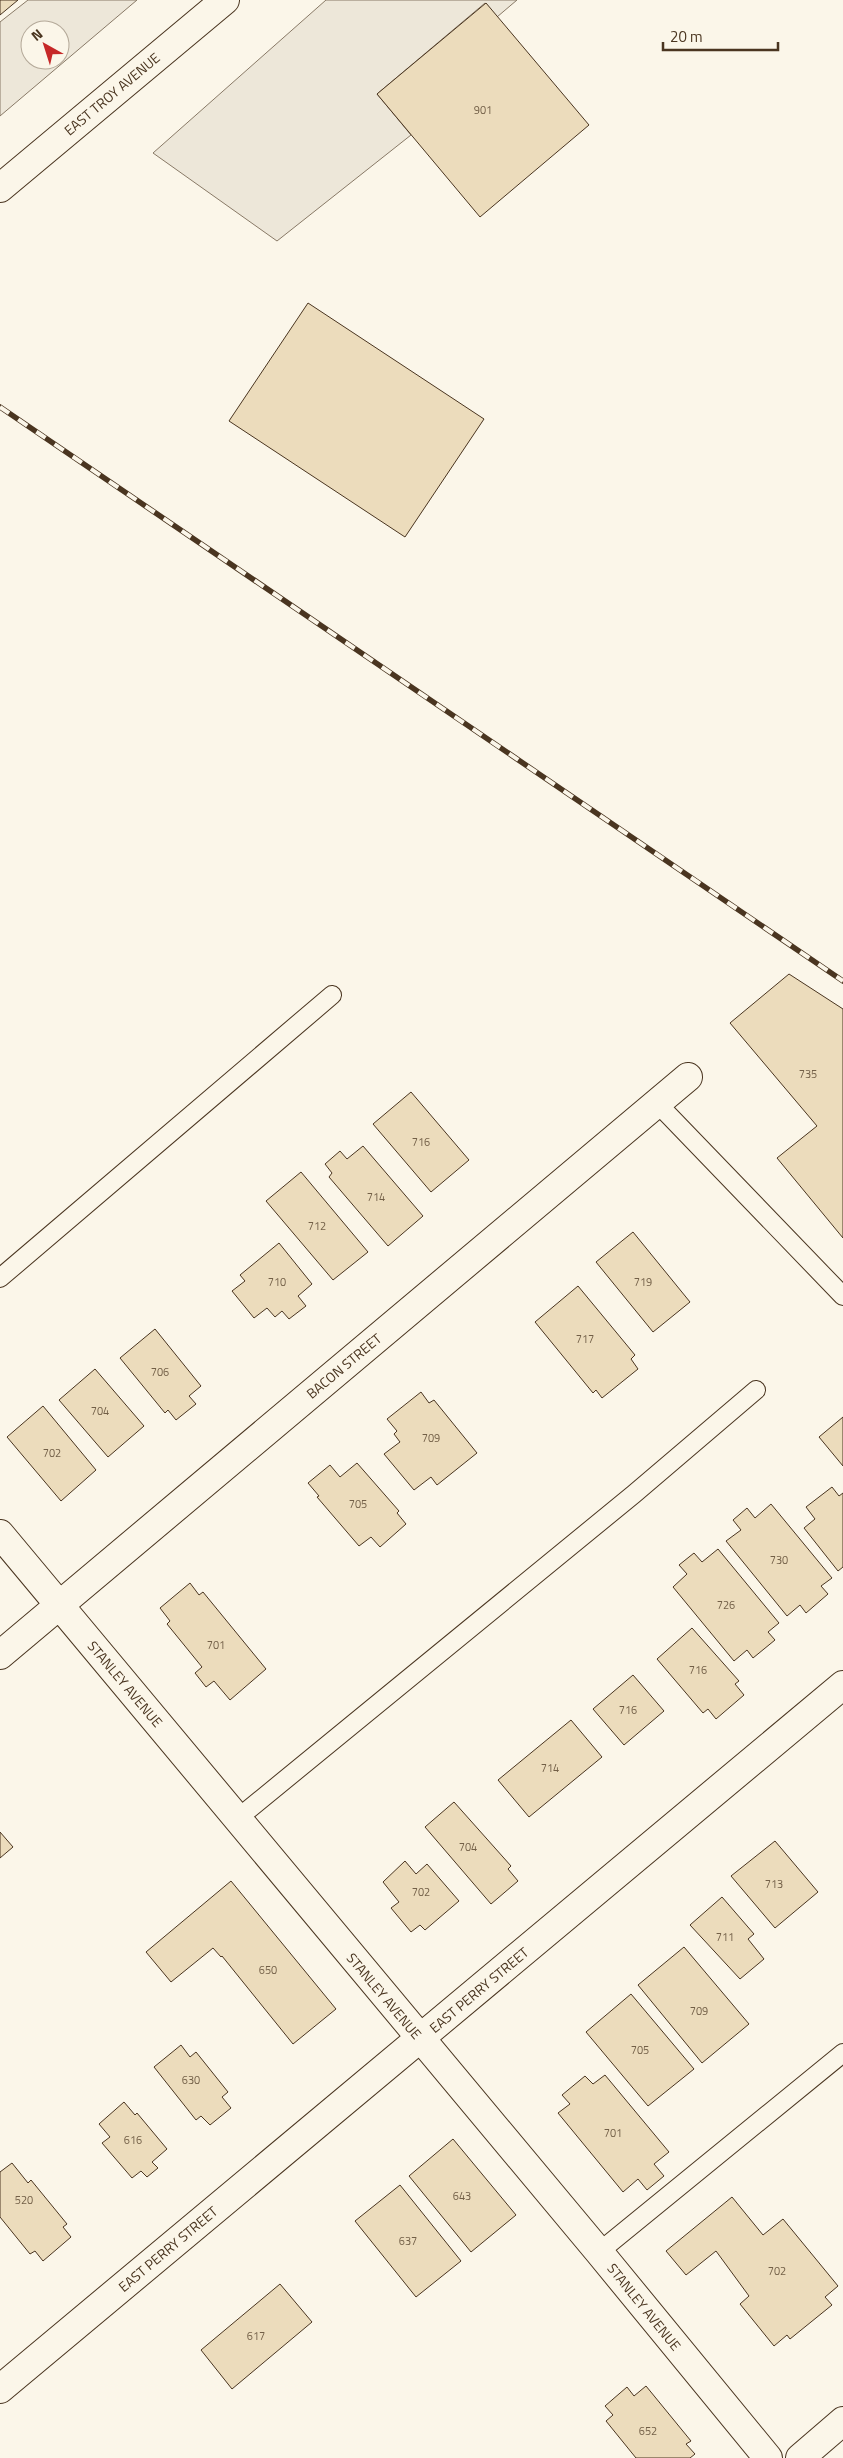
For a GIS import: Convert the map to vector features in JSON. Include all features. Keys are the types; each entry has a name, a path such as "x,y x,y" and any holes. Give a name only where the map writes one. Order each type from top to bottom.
{"street":[{"name":"EAST TROY AVENUE","path":"0,188 225,0"},
{"name":"BACON STREET","path":"0,1655 688,1077"},
{"name":"STANLEY AVENUE","path":"0,1534 420,2040 599,2252 768,2458"},
{"name":"EAST PERRY STREET","path":"0,2389 843,1685"},
{"path":"800,2458 843,2422"}],"lane":[{"path":"0,1278 332,995"},
{"path":"657,1103 843,1296"},
{"path":"237,1819 627,1501 756,1390"},
{"path":"599,2252 843,2053"}],"shaded area":[{"path":"28,0 137,0 70,57 70,20 20,20 20,70 54,70 0,116 0,22"},
{"path":"326,0 517,0 497,17 485,3 377,94 411,135 277,241 153,153"}],"building":[{"path":"0,0 18,0 0,15"},
{"path":"486,3 589,125 480,217 377,94"},
{"path":"308,303 484,419 405,537 229,421"},
{"path":"789,974 843,1009 843,1238 777,1158 817,1126 730,1023"},
{"path":"411,1092 469,1160 431,1192 373,1124"},
{"path":"363,1146 423,1216 388,1246 329,1177 332,1173 325,1164 340,1151 347,1159"},
{"path":"301,1172 368,1252 333,1280 266,1201"},
{"path":"633,1232 690,1302 653,1332 596,1262"},
{"path":"279,1243 312,1284 298,1296 306,1306 289,1319 282,1311 275,1317 267,1308 254,1318 232,1291 245,1281 240,1275"},
{"path":"578,1286 635,1355 631,1359 638,1369 602,1398 596,1390 593,1393 535,1322"},
{"path":"155,1329 201,1386 189,1396 196,1404 176,1420 168,1410 165,1413 120,1358"},
{"path":"95,1369 144,1426 108,1457 59,1400"},
{"path":"421,1392 429,1403 434,1400 477,1453 437,1485 431,1477 414,1490 384,1454 400,1442 394,1434 397,1431 387,1419"},
{"path":"43,1406 96,1470 61,1501 7,1437"},
{"path":"843,1417 843,1466 819,1437"},
{"path":"357,1463 399,1511 397,1513 406,1524 380,1547 371,1537 359,1546 317,1497 319,1496 308,1483 330,1465 340,1477"},
{"path":"832,1487 839,1496 843,1493 843,1567 838,1571 804,1528 815,1519 806,1507"},
{"path":"771,1504 832,1578 821,1586 828,1594 806,1613 800,1605 787,1616 726,1541 741,1530 733,1520 747,1508 755,1518"},
{"path":"718,1549 779,1623 768,1632 775,1640 753,1658 747,1650 734,1661 673,1587 687,1574 679,1565 694,1553 702,1562"},
{"path":"190,1583 199,1595 203,1592 266,1669 230,1700 214,1681 206,1687 195,1673 202,1667 167,1624 170,1621 160,1608"},
{"path":"692,1628 739,1681 735,1684 744,1695 716,1719 708,1709 703,1713 657,1659"},
{"path":"633,1675 664,1711 624,1745 593,1709"},
{"path":"571,1720 602,1757 529,1817 498,1780"},
{"path":"454,1802 511,1866 508,1869 518,1881 491,1904 425,1827"},
{"path":"0,1832 13,1847 0,1858"},
{"path":"775,1841 818,1892 775,1928 731,1876"},
{"path":"405,1861 416,1874 427,1864 459,1901 425,1930 420,1925 411,1932 391,1908 399,1902 383,1882"},
{"path":"231,1881 336,2009 293,2044 222,1956 213,1948 171,1982 146,1952"},
{"path":"722,1897 754,1934 748,1939 764,1959 740,1979 690,1925"},
{"path":"684,1947 749,2024 702,2063 638,1985"},
{"path":"631,1994 694,2069 648,2106 586,2032"},
{"path":"181,2045 190,2057 196,2052 228,2092 222,2097 231,2108 210,2125 201,2116 196,2120 154,2067"},
{"path":"605,2075 669,2152 654,2164 664,2176 647,2190 638,2179 623,2192 558,2113 570,2104 562,2095 585,2076 593,2084"},
{"path":"124,2102 135,2115 137,2113 167,2149 152,2162 158,2168 147,2177 141,2171 132,2178 102,2143 110,2137 99,2124"},
{"path":"453,2139 516,2215 471,2252 409,2176"},
{"path":"12,2163 28,2183 31,2180 67,2224 63,2227 71,2237 43,2261 35,2251 30,2254 0,2217 0,2172"},
{"path":"400,2185 461,2261 416,2297 355,2221"},
{"path":"732,2197 763,2235 783,2219 838,2286 825,2297 832,2305 790,2339 787,2335 774,2346 740,2304 749,2296 716,2251 686,2275 666,2251"},
{"path":"280,2284 312,2322 232,2389 201,2350"},
{"path":"646,2386 691,2441 686,2444 695,2454 690,2458 636,2458 606,2421 613,2415 605,2406 627,2387 634,2396"}],"railway":[{"path":"0,407 843,981"}]}
